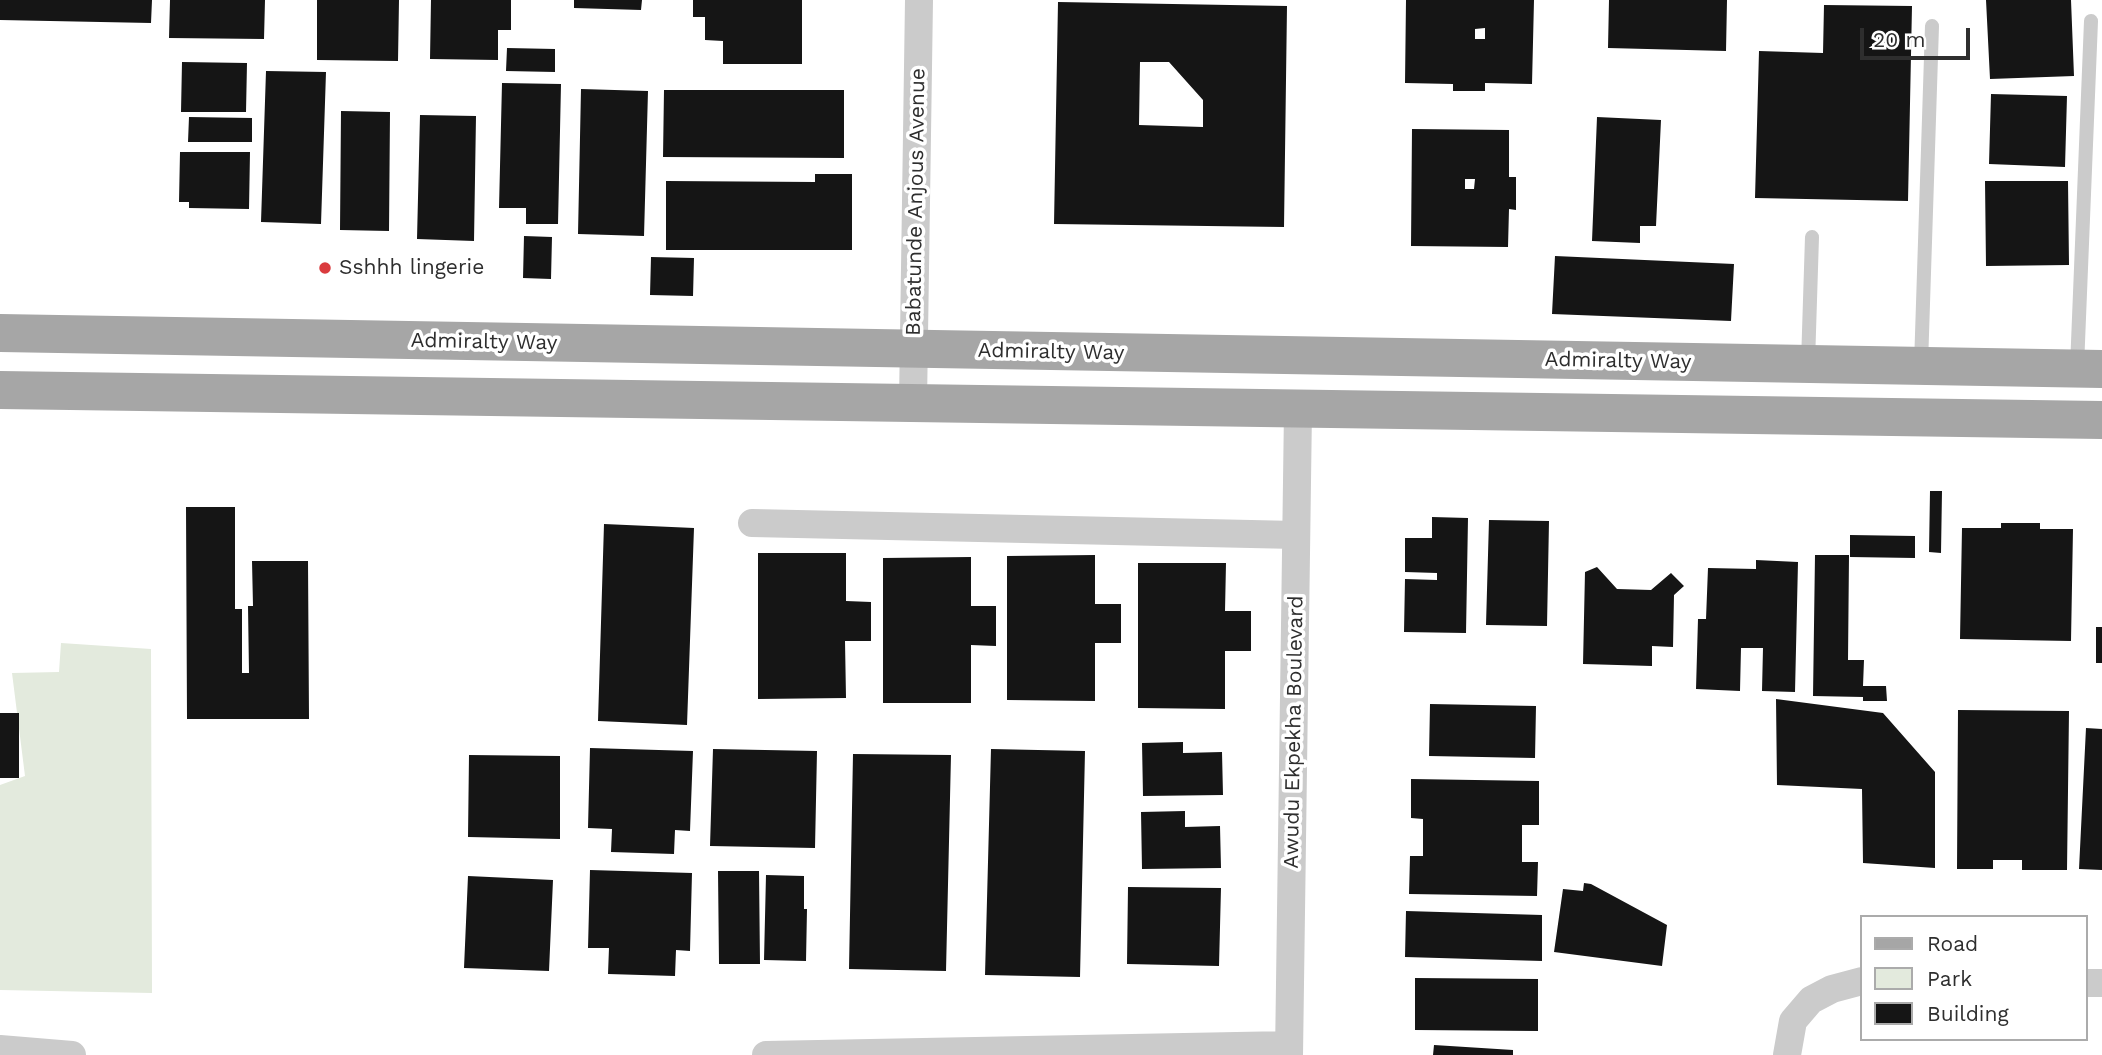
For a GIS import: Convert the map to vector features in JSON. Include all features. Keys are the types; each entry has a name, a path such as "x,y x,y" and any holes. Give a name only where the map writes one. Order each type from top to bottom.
{"main road":[{"name":"Admiralty Way","path":"0,333 2090,369"},
{"path":"0,390 2102,419"}],"street":[{"name":"Babatunde Anjous Avenue","path":"913,403 919,0"},
{"name":"Awudu Ekpekha Boulevard","path":"1289,1050 1298,410"},
{"path":"752,523 1296,535"},
{"path":"1787,1055 1793,1021 1811,1000 1832,989 1860,982"},
{"path":"0,1049 72,1055"},
{"path":"766,1055 1289,1050"}],"lane":[{"path":"2090,369 2091,22"},
{"path":"1921,366 1932,26"},
{"path":"1808,364 1812,237"}],"green space":[{"path":"61,643 151,649 152,993 0,990 0,785 25,776 12,673 59,672"}],"building":[{"path":"0,0 152,0 151,23 0,20"},
{"path":"170,0 265,0 264,39 169,38"},
{"path":"317,0 399,0 398,61 317,60"},
{"path":"431,0 511,0 511,30 498,30 498,60 430,59"},
{"path":"574,0 642,0 641,10 574,8"},
{"path":"693,0 802,0 802,64 723,64 723,41 705,40 705,17 693,17"},
{"path":"1406,0 1534,0 1532,84 1485,83 1485,91 1453,91 1453,84 1405,83","holes":["1485,28 1485,39 1475,39 1475,29"]},
{"path":"1609,0 1727,0 1726,51 1608,48"},
{"path":"1986,0 2071,0 2074,76 1990,79"},
{"path":"1058,2 1287,6 1284,227 1054,224","holes":["1140,62 1169,62 1203,100 1203,127 1139,125"]},
{"path":"1824,5 1912,6 1908,201 1755,198 1759,51 1823,53"},
{"path":"507,48 555,49 555,72 506,71"},
{"path":"182,62 247,63 246,112 181,112"},
{"path":"266,71 326,72 321,224 261,222"},
{"path":"502,83 561,84 558,224 526,224 526,208 499,208"},
{"path":"581,89 648,91 644,236 578,234"},
{"path":"664,90 844,90 844,158 663,157"},
{"path":"1991,94 2067,96 2065,167 1989,164"},
{"path":"341,111 390,112 389,231 340,230"},
{"path":"420,115 476,116 474,241 417,239"},
{"path":"189,117 252,118 252,142 188,142"},
{"path":"1597,117 1661,120 1656,226 1640,226 1640,243 1592,241"},
{"path":"1412,129 1509,130 1509,177 1516,177 1516,210 1509,209 1508,247 1411,246","holes":["1465,179 1475,179 1474,189 1465,189"]},
{"path":"180,152 250,152 249,209 189,208 189,202 179,202"},
{"path":"815,174 852,174 852,250 666,250 666,181 815,182"},
{"path":"1985,181 2068,181 2069,265 1986,266"},
{"path":"524,236 552,237 551,279 523,278"},
{"path":"1555,256 1734,264 1731,321 1552,314"},
{"path":"651,257 694,258 693,296 650,295"},
{"path":"1930,491 1942,491 1941,553 1929,552"},
{"path":"186,507 235,507 235,609 242,609 242,673 249,673 248,606 253,606 252,561 308,561 309,719 187,719"},
{"path":"1432,517 1468,518 1466,633 1404,632 1405,579 1437,580 1437,573 1405,572 1405,538 1432,538"},
{"path":"1489,520 1549,521 1547,626 1486,625"},
{"path":"2001,523 2040,523 2040,529 2073,529 2071,641 1960,639 1962,528 2001,528"},
{"path":"604,524 694,528 687,725 598,721"},
{"path":"1850,535 1915,536 1915,558 1850,557"},
{"path":"758,553 846,553 846,601 871,602 871,641 845,641 846,698 758,699"},
{"path":"1095,555 1095,604 1121,604 1121,643 1095,643 1095,701 1007,700 1007,556"},
{"path":"1815,555 1849,555 1848,660 1864,660 1863,686 1886,686 1887,701 1863,701 1863,697 1813,696"},
{"path":"971,557 971,606 996,606 996,646 971,645 971,703 883,703 883,558"},
{"path":"1756,560 1798,562 1795,692 1762,691 1763,648 1741,648 1740,691 1696,689 1698,619 1706,619 1708,568 1756,569"},
{"path":"1138,563 1226,563 1225,611 1251,611 1251,651 1225,651 1225,709 1138,708"},
{"path":"1597,567 1617,589 1651,590 1671,573 1684,586 1674,595 1673,647 1652,646 1652,666 1583,664 1585,572"},
{"path":"2096,627 2102,627 2102,663 2096,663"},
{"path":"1776,699 1883,713 1935,772 1935,868 1863,863 1862,789 1777,785"},
{"path":"1430,704 1536,706 1535,758 1429,756"},
{"path":"1958,710 2069,711 2067,870 2022,870 2022,860 1993,860 1993,869 1957,869"},
{"path":"0,713 19,713 19,778 0,778"},
{"path":"2086,728 2102,729 2102,870 2079,869"},
{"path":"1183,742 1183,753 1222,752 1223,795 1143,796 1142,743"},
{"path":"590,748 693,751 690,831 675,830 674,854 611,852 612,829 588,828"},
{"path":"713,749 817,751 815,848 710,846"},
{"path":"991,749 1085,751 1080,977 985,975"},
{"path":"853,754 951,755 946,971 849,969"},
{"path":"469,755 560,756 560,839 468,837"},
{"path":"1411,779 1539,781 1539,825 1522,825 1522,862 1538,862 1537,896 1409,894 1410,856 1423,856 1423,819 1411,818"},
{"path":"1185,811 1185,827 1220,826 1221,868 1142,869 1141,812"},
{"path":"590,870 692,873 690,951 676,950 675,976 608,974 609,948 588,948"},
{"path":"718,871 759,871 760,964 719,964"},
{"path":"766,875 804,876 804,909 807,909 806,961 764,960"},
{"path":"468,876 553,880 549,971 464,968"},
{"path":"1584,883 1591,884 1667,925 1662,966 1554,952 1563,889 1583,891"},
{"path":"1128,887 1221,888 1219,966 1127,964"},
{"path":"1406,911 1542,915 1542,961 1405,957"},
{"path":"1415,978 1538,979 1538,1031 1415,1030"},
{"path":"1434,1045 1513,1050 1513,1055 1433,1055"}],"place":[{"name":"Sshhh lingerie","path":"325,268"}]}
